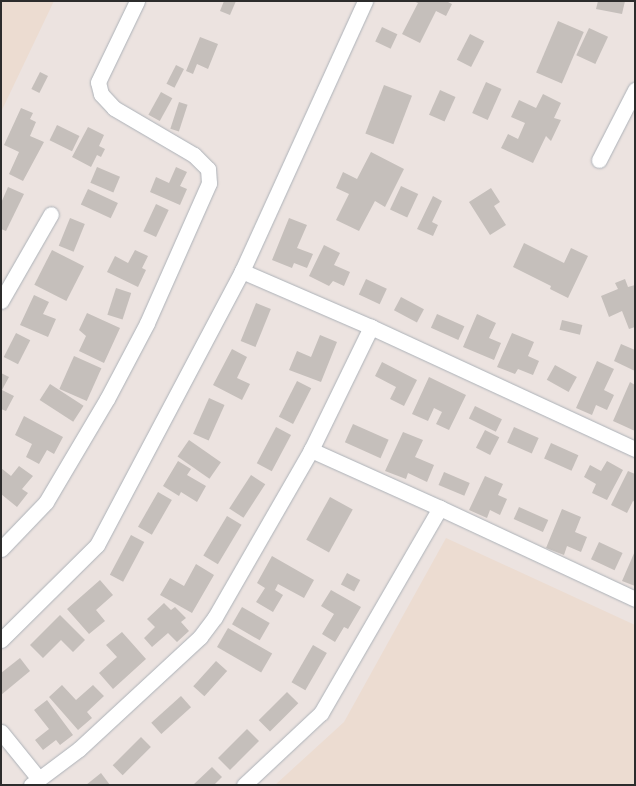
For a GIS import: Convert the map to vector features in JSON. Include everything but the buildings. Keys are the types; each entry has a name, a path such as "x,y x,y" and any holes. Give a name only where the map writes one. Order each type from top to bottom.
{"street":[{"path":"1,549 46,502 107,400 147,323 209,183 208,169 194,154 114,108 101,94 98,82 137,1"},
{"path":"1,640 97,545 242,271 365,1"},
{"path":"600,160 635,90"},
{"path":"1,301 52,214"},
{"path":"242,271 371,327 635,449"},
{"path":"1,732 35,782 79,749 200,636 215,617 310,450 371,327"},
{"path":"310,450 440,508 635,600"},
{"path":"244,785 321,713 440,508"}],"shaded area":[{"path":"1,1 54,1 1,112"},
{"path":"446,538 635,625 635,785 275,785 344,722"}]}
